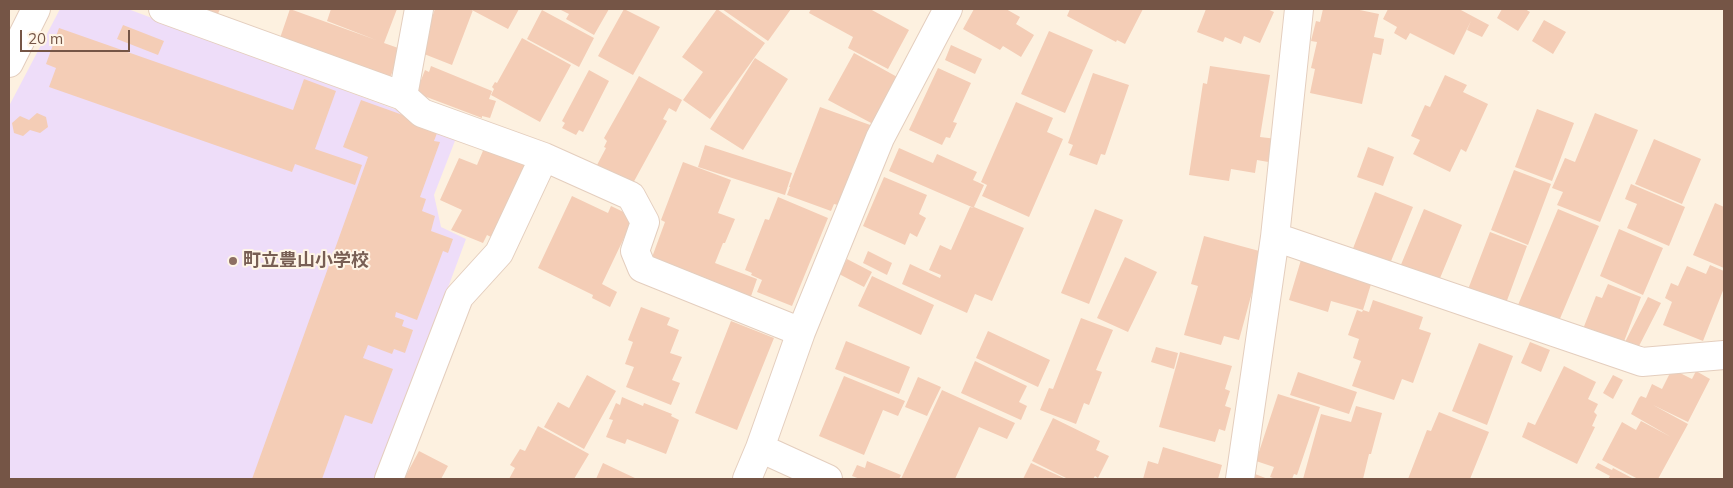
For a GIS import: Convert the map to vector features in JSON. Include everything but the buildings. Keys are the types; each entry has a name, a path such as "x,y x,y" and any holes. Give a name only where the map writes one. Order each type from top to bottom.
{"street":[{"path":"9,63 36,9"},
{"path":"163,9 403,96 422,113 544,157 630,196 645,222 635,251 642,268 801,332"},
{"path":"403,96 419,9"},
{"path":"747,479 760,448 801,332 880,138 948,9"},
{"path":"1240,479 1275,237 1299,9"},
{"path":"389,479 459,296 499,253 544,157"},
{"path":"1275,237 1642,362 1724,355"},
{"path":"760,448 828,479"}],"shaded area":[{"name":"町立豊山小学校","path":"60,9 128,9 458,133 434,195 441,227 466,239 377,479 9,479 9,106"}],"place":[{"name":"町立豊山小学校","path":"233,261"}]}
